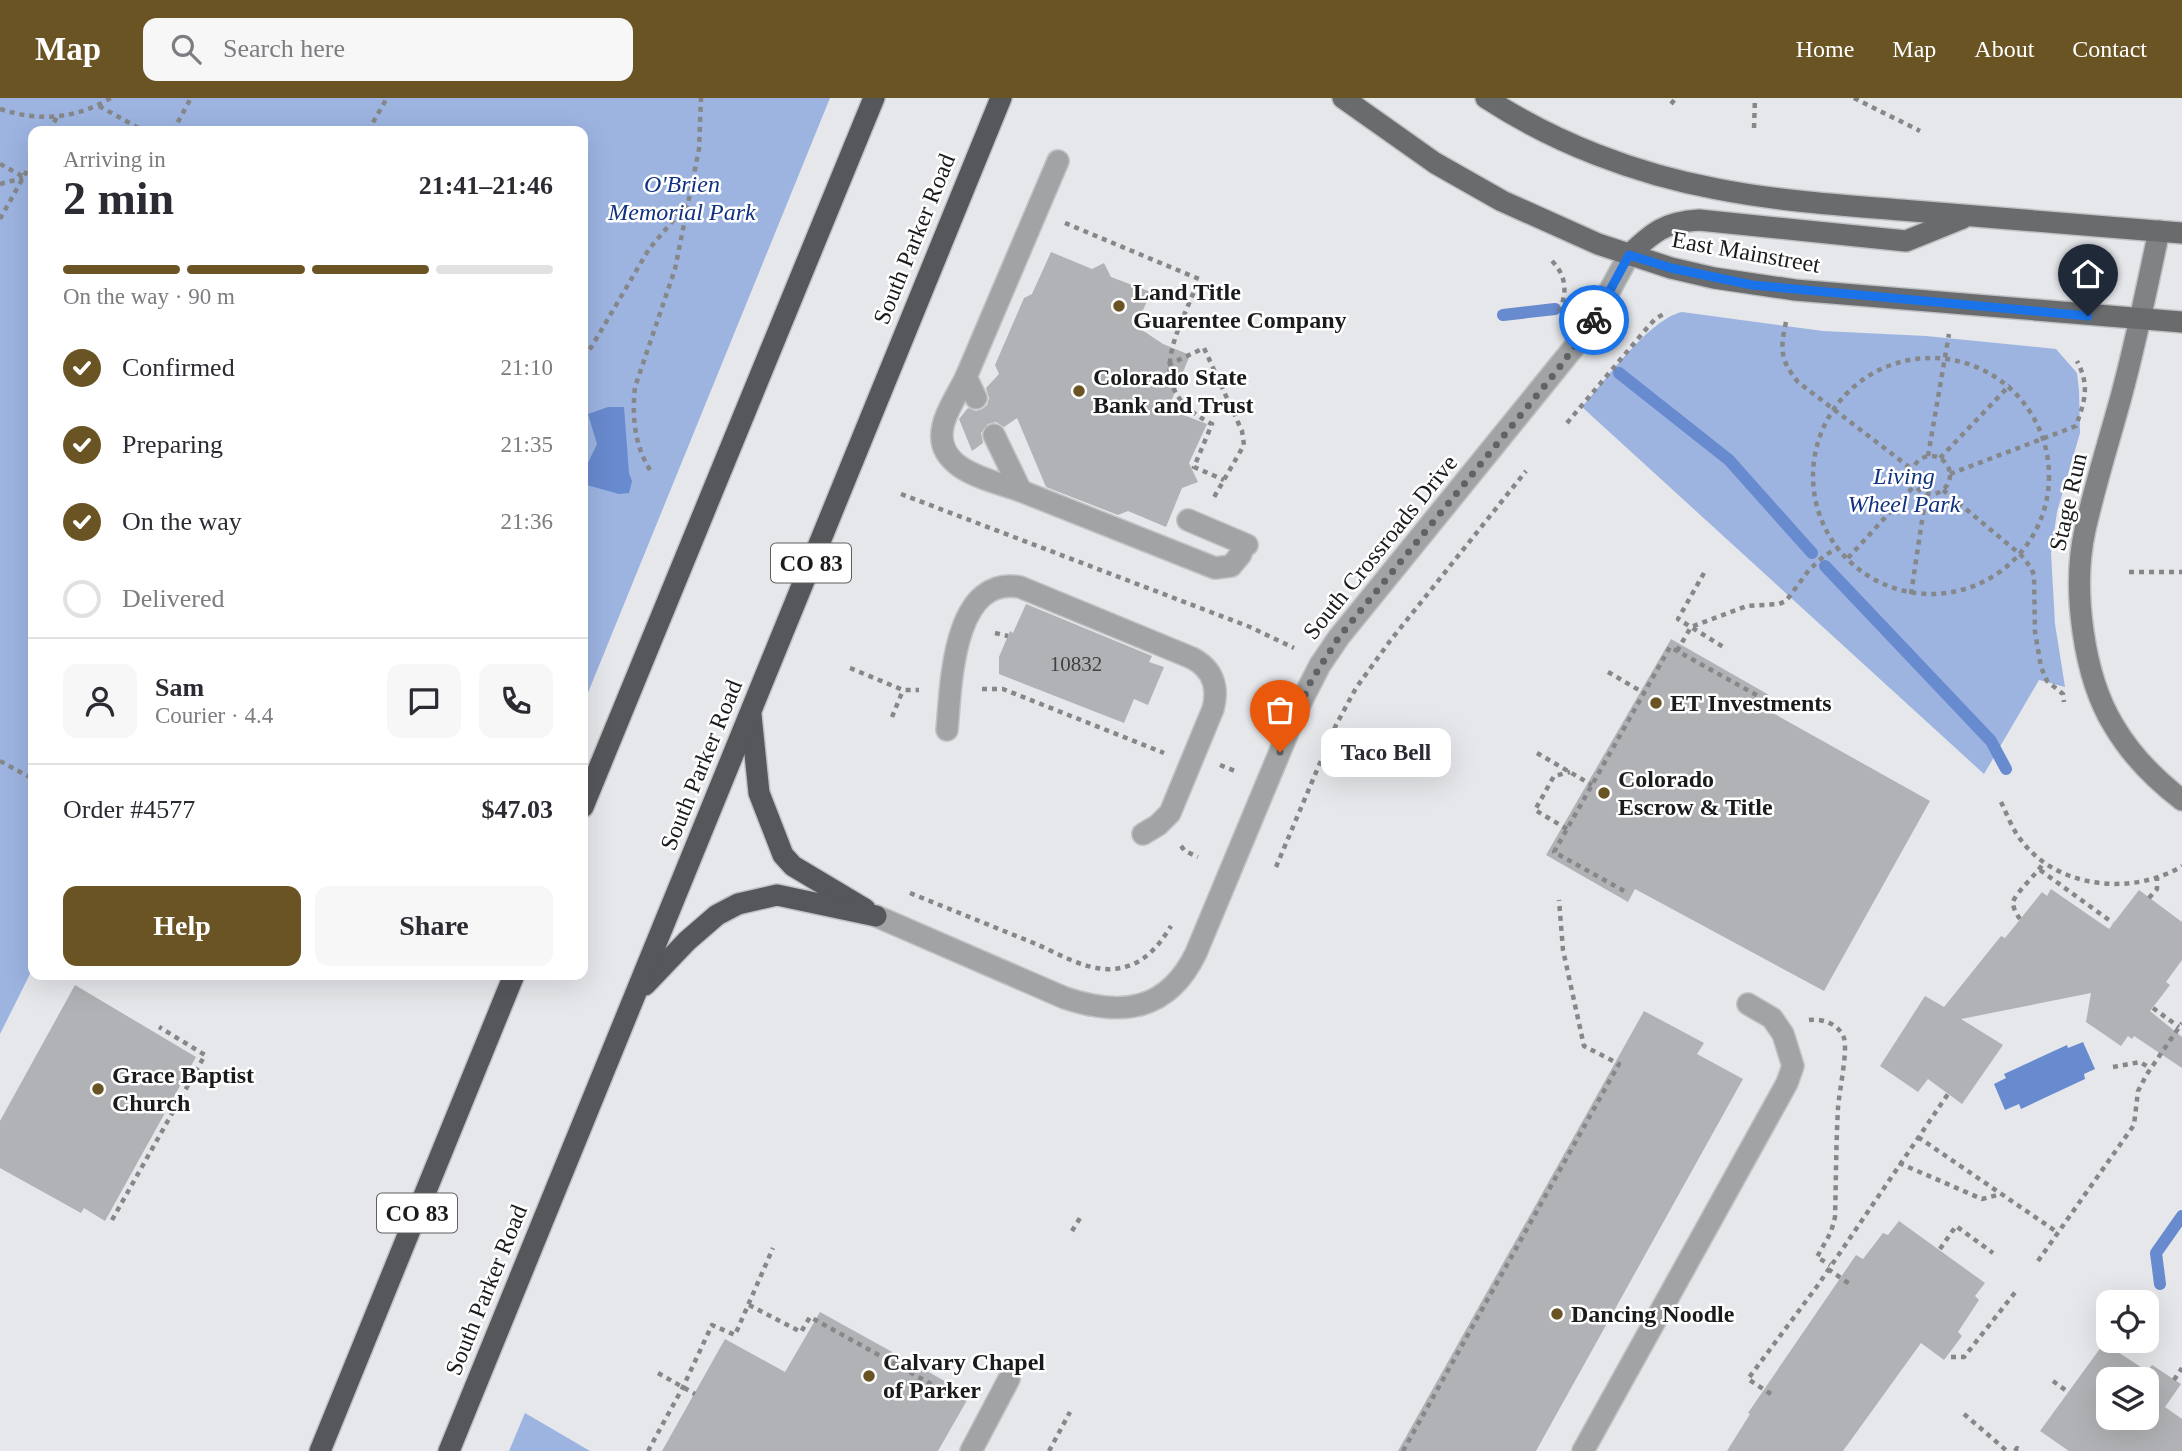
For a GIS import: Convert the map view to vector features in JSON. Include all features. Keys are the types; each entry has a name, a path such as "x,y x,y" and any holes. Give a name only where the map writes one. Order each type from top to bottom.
{"highway":[{"path":"588,795 874,98"},
{"name":"South Parker Road","path":"449,1451 1001,98"},
{"path":"751,711 759,793 783,855 793,866 876,916"},
{"path":"634,997 687,941 717,915 737,904 776,895 876,916"},
{"name":"CO 83","path":"320,1451 512,980"}],"main road":[{"name":"East Mainstreet","path":"1343,98 1418,152 1468,183 1565,230 1629,255 1714,278 1795,290 2182,322"},
{"path":"1486,98 1562,140 1624,164 1700,186 1800,201 2182,233"},
{"path":"1629,255 1653,232 1677,221 1699,220 1906,241 1968,216"}],"street":[{"path":"1058,161 967,377 943,424 941,439 945,452 953,462 972,473 1215,568 1231,566 1244,549 1188,520"},
{"name":"Stage Run","path":"2159,231 2140,319 2085,531 2080,581 2083,625 2098,690 2115,728 2144,765 2182,800"},
{"name":"South Crossroads Drive","path":"876,916 1085,1005 1126,1008 1147,1003 1178,982 1196,953 1299,706 1321,665 1339,637 1588,330 1629,255"},
{"path":"967,377 976,398"},
{"path":"994,435 1021,491"},
{"path":"947,730 952,671 959,641 975,605 989,591 999,587 1020,587 1192,658 1206,667 1213,678 1217,695 1170,813 1158,825 1143,834"},
{"path":"1583,1451 1787,1083 1793,1066 1783,1034 1772,1018 1748,1004"},
{"path":"971,1451 1009,1379"}],"path":[{"path":"0,109 29,117 57,117 83,112 111,98"},
{"path":"176,126 191,98"},
{"path":"371,126 387,98"},
{"path":"650,470 637,441 633,403 635,387 675,269 702,127 701,98"},
{"path":"1671,104 1676,98"},
{"path":"1754,128 1755,98"},
{"path":"1854,98 1920,131"},
{"path":"98,105 135,126"},
{"path":"52,126 57,117"},
{"path":"0,164 24,177"},
{"path":"0,219 28,169"},
{"path":"0,184 24,177"},
{"path":"588,351 649,249 688,203"},
{"path":"1064,222 1199,278 1170,354 1169,379 1182,402 1212,424 1194,467 1224,480"},
{"path":"1567,423 1655,319 1667,312"},
{"path":"1786,322 1782,343 1783,358 1787,369 1798,382 1913,470"},
{"path":"1928,456 1949,334"},
{"path":"1168,365 1204,348 1242,431 1244,445 1210,503"},
{"path":"1946,359 1963,360 1983,367 2021,395 2041,440 2047,463 2047,491 2035,533 2021,555 1986,582 1966,590 1929,595 1911,594 1872,580 1839,547 1823,519 1813,480 1815,449 1823,422 1832,409 1863,380 1902,361 1946,359"},
{"path":"1950,474 2076,426 2086,391 2085,379 2077,361"},
{"path":"1940,458 2010,385"},
{"path":"1928,456 1940,458 1945,462 1950,480 1943,490 1926,494 1914,486 1912,480 1913,470 1922,458 1928,456"},
{"path":"1276,867 1336,725 1356,688 1376,659 1526,471"},
{"path":"1848,558 1914,486"},
{"path":"1943,490 2021,555 2031,568 2034,575 2035,632 2041,667 2047,681 2063,694 2064,702"},
{"path":"901,494 1238,622 1294,648"},
{"path":"1911,594 1926,494"},
{"path":"1677,651 1690,627 1747,606 1786,601 1808,570 1839,547"},
{"path":"2129,572 2182,572"},
{"path":"1704,573 1678,619 1725,648"},
{"path":"1624,891 1554,852 1670,647 1760,697"},
{"path":"850,668 903,690 928,690"},
{"path":"1608,672 1644,693"},
{"path":"976,689 1003,689 1160,752 1171,754"},
{"path":"892,717 903,690"},
{"path":"1048,707 1052,698"},
{"path":"1537,753 1592,785"},
{"path":"0,761 28,776"},
{"path":"1567,829 1535,810 1554,776 1570,772"},
{"path":"2001,802 2020,839 2044,862 2070,874 2121,886 2157,877 2182,866"},
{"path":"2020,919 2013,904 2016,894 2040,870 2044,862"},
{"path":"2040,870 2113,923"},
{"path":"2149,898 2157,889 2157,877"},
{"path":"910,893 1103,970 1128,967 1147,957 1163,939 1177,916"},
{"path":"1403,1451 1619,1064 1584,1046 1563,950 1559,900"},
{"path":"2038,1261 2134,1125 2138,1091 2150,1068 2181,1025 2153,1008"},
{"path":"1783,1034 1811,1019 1833,1024 1839,1028 1845,1040 1839,1107 1835,1217 1831,1232 1817,1257 1851,1284"},
{"path":"112,1220 205,1055 159,1027"},
{"path":"2113,1067 2140,1062 2150,1068"},
{"path":"1771,1394 1748,1379 1948,1094"},
{"path":"1917,1137 2057,1231"},
{"path":"1899,1163 1982,1199 2001,1194"},
{"path":"1072,1231 1080,1217"},
{"path":"1940,1249 1956,1226 1993,1253"},
{"path":"648,1451 683,1387 712,1325 735,1335 773,1248"},
{"path":"1951,1357 1964,1357 2017,1290"},
{"path":"748,1304 802,1332 810,1317 968,1405"},
{"path":"2174,1380 2182,1368"},
{"path":"658,1373 695,1394"},
{"path":"2053,1381 2068,1392"},
{"path":"1048,1451 1070,1412"},
{"path":"1964,1414 2007,1451"},
{"path":"2015,1451 2017,1448 2021,1451"}],"green space":[{"name":"O'Brien Memorial Park","path":"0,98 830,98 588,693 588,126 28,126 28,978 0,1034"},
{"name":"Living Wheel Park","path":"1682,312 1823,331 1926,336 2056,349 2077,373 2080,433 2057,512 2051,553 2055,624 2065,687 2039,680 1984,774 1582,407 1642,338 1669,317"},
{"path":"525,1413 590,1451 509,1451"}],"shaded area":[{"path":"608,407 624,407 629,473 632,481 629,493 619,494 588,485 588,463 597,444 588,414"},
{"path":"2083,1042 2095,1069 2084,1074 2085,1079 2021,1109 2019,1104 2005,1110 1994,1084 2006,1078 2004,1074 2067,1045 2068,1048"}],"building":[{"name":"Colorado State Bank and Trust","path":"1051,252 1092,269 1104,263 1111,277 1151,292 1136,326 1163,344 1190,355 1168,409 1207,424 1189,463 1198,482 1182,488 1166,527 1128,511 1118,515 1046,487 1017,418 1004,427 996,422 988,424 981,433 983,443 972,451 959,419 968,408 976,411 987,405 989,398 986,388 999,374 995,365 1024,298 1032,294"},
{"path":"1026,604 1152,656 1149,662 1164,667 1148,705 1134,699 1124,723 999,674 999,657"},
{"path":"1671,639 1769,695 1762,707 1930,801 1824,991 1635,889 1628,902 1546,855"},
{"path":"2051,889 2109,929 2139,890 2182,922 2182,960 2166,982 2170,985 2150,1011 2182,1037 2182,1068 2134,1036 2132,1039 2128,1036 2121,1046 2086,1022 2091,993 1961,1019 2003,1045 1962,1104 1928,1079 1918,1092 1880,1066 1925,996 1944,1007 2001,936 2005,938 2042,892 2047,896"},
{"name":"Grace Baptist Church","path":"75,985 196,1057 105,1221 84,1208 81,1213 0,1168 0,1121"},
{"path":"1644,1011 1704,1043 1697,1054 1743,1079 1536,1451 1398,1451"},
{"path":"1899,1221 1985,1283 1975,1296 1979,1300 1958,1332 1962,1336 1944,1360 1921,1343 1843,1451 1727,1451 1750,1414 1748,1413 1856,1255 1863,1259 1883,1233 1888,1235"},
{"path":"820,1312 970,1395 938,1451 662,1451 725,1339 785,1372"},
{"path":"2097,1353 2119,1353 2141,1367 2096,1367 2096,1430 2159,1430 2159,1370 2181,1384 2165,1407 2182,1419 2182,1451 2069,1451 2040,1431"}],"waterway":[{"path":"1503,315 1555,309"},
{"path":"1619,373 1729,460 1812,553"},
{"path":"1825,566 1991,741 2006,769"},
{"path":"2160,1284 2156,1253 2182,1216"}],"way so far":[{"path":"1280,752 1311,681 1339,637 1556,372 1594,320"}],"place":[{"name":"Land Title Guarentee Company","path":"1119,306"},
{"name":"Colorado State Bank and Trust","path":"1079,391"},
{"name":"ET Investments","path":"1656,703"},
{"name":"Taco Bell","path":"1280,752"},
{"name":"Colorado Escrow & Title","path":"1604,793"},
{"name":"Grace Baptist Church","path":"98,1089"},
{"name":"Dancing Noodle","path":"1557,1314"},
{"name":"Calvary Chapel of Parker","path":"869,1376"}],"route":[{"path":"1594,320 1629,255 1671,268 1752,285 2088,316"}]}
